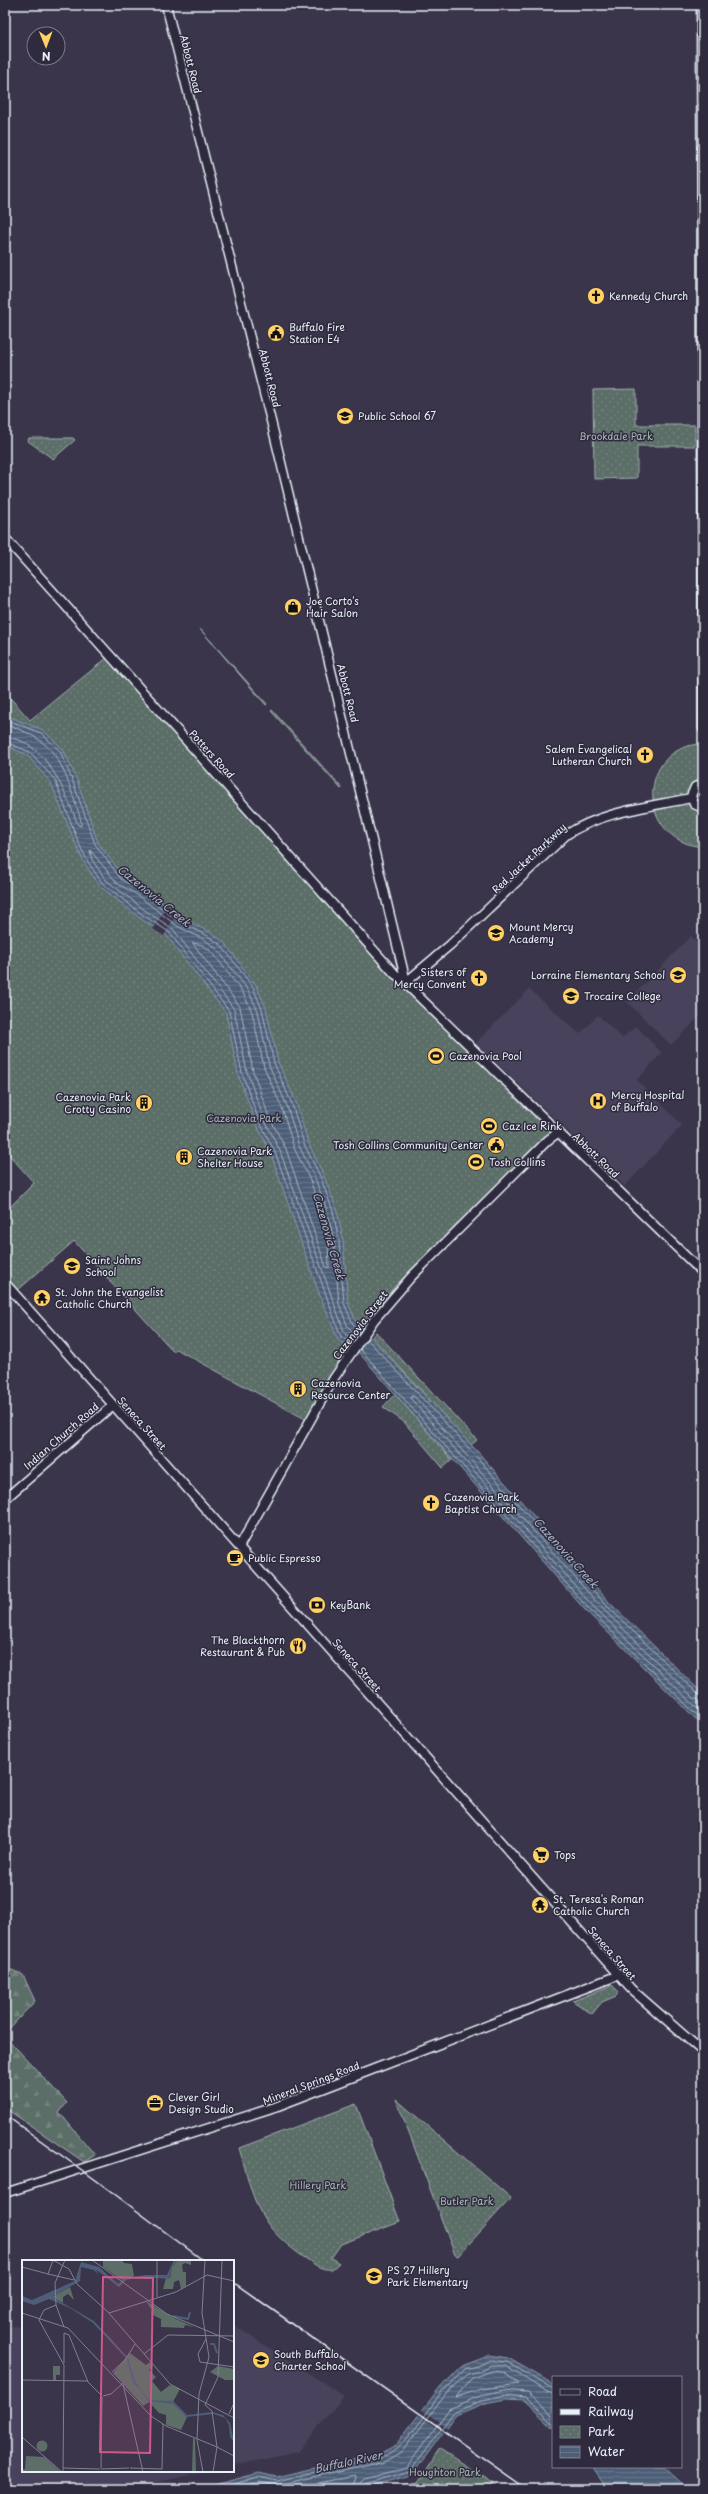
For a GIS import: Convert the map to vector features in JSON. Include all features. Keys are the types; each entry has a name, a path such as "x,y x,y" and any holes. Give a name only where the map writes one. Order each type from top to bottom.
{"street":[{"name":"Abbott Road","path":"166,5 272,425 406,982 410,988 703,1273"},
{"path":"701,5 703,728"},
{"name":"Potters Road","path":"5,538 395,974 406,982"},
{"path":"703,784 694,789 692,798 695,805 703,808"},
{"name":"Red Jacket Parkway","path":"406,982 450,945 566,835 575,829 604,817 692,798"},
{"name":"Cazenovia Street","path":"239,1547 350,1353 367,1329 411,1277 548,1140 559,1132"},
{"name":"Seneca Street","path":"5,1283 619,1975 643,2001 703,2052"},
{"name":"Indian Church Road","path":"5,1499 113,1405"},
{"name":"Mineral Springs Road","path":"5,2193 275,2107 619,1975"}],"shaded area":[{"name":"Lorraine Elementary School","path":"691,936 703,948 703,1013 671,1045 627,1002"},
{"name":"Mercy Hospital of Buffalo","path":"529,989 580,1034 598,1015 622,1038 636,1026 662,1053 637,1080 682,1125 625,1186 476,1043"},
{"path":"22,2326 22,2472 204,2472 125,2489 5,2489 5,2327"},
{"name":"South Buffalo Charter School","path":"234,2326 344,2396 298,2452 234,2466"}],"green space":[{"name":"Brookdale Park","path":"636,389 636,425 695,425 695,446 637,446 637,478 594,479 593,390"},
{"path":"29,438 73,438 75,440 53,459 28,441"},
{"path":"200,629 267,704 266,705"},
{"name":"Cazenovia Park","path":"108,657 410,990 553,1131 394,1287 341,1357 307,1420 176,1349 173,1351 74,1241 17,1291 5,1276 5,1212 34,1183 5,1150 5,692 30,720"},
{"path":"272,710 342,788 341,789 271,711"},
{"path":"703,744 703,847 681,841 665,829 656,812 653,794 656,775 666,760 681,748"},
{"path":"376,1332 477,1440 471,1445 372,1337"},
{"path":"395,1394 452,1460 443,1468 404,1422 383,1407"},
{"path":"5,1967 23,1975 35,2001 5,2033"},
{"path":"612,1985 619,1992 616,1996 602,2002 592,2014 573,2001"},
{"path":"5,2036 67,2103 59,2112 95,2155 84,2162 5,2108"},
{"name":"Butler Park","path":"396,2099 511,2198 458,2256 455,2255"},
{"name":"Hillery Park","path":"356,2104 400,2222 341,2244 331,2258 339,2263 332,2269 324,2269 302,2256 286,2244 266,2221 254,2196 239,2148"},
{"name":"Houghton Park","path":"440,2449 501,2489 386,2489 418,2482"}],"water":[{"name":"Cazenovia Creek","path":"5,715 43,730 63,749 77,780 98,843 124,877 141,886 182,919 210,932 224,942 256,985 266,1008 278,1062 296,1102 308,1142 323,1174 337,1210 343,1240 348,1302 356,1322 478,1452 609,1602 703,1694 703,1726 585,1610 360,1354 338,1340 317,1288 271,1154 256,1123 238,1074 226,1013 166,935 141,919 100,886 85,864 51,783 27,755 5,745"},
{"name":"Buffalo River","path":"489,2355 508,2358 548,2381 552,2385 552,2427 524,2400 506,2399 485,2403 456,2415 412,2475 359,2489 210,2489 214,2485 259,2473 277,2477 374,2454 379,2455 394,2447 440,2387 466,2364"},
{"path":"593,2468 665,2468 688,2489 607,2489"}],"pier":[{"path":"167,905 177,912 164,936 153,929"},
{"path":"421,2409 449,2429 445,2434 417,2414"}],"railway":[{"path":"5,2115 93,2178 203,2260"},
{"path":"234,2283 527,2489"}],"place":[{"name":"Kennedy Church","path":"596,296"},
{"name":"Buffalo Fire Station E4","path":"276,333"},
{"name":"Public School 67","path":"345,416"},
{"name":"Joe Corto's Hair Salon","path":"293,607"},
{"name":"Salem Evangelical Lutheran Church","path":"645,755"},
{"name":"Mount Mercy Academy","path":"496,933"},
{"name":"Lorraine Elementary School","path":"678,975"},
{"name":"Sisters of Mercy Convent","path":"479,978"},
{"name":"Trocaire College","path":"571,996"},
{"name":"Cazenovia Pool","path":"436,1056"},
{"name":"Mercy Hospital of Buffalo","path":"598,1101"},
{"name":"Cazenovia Park Crotty Casino","path":"144,1103"},
{"name":"Caz Ice Rink","path":"489,1126"},
{"name":"Tosh Collins Community Center","path":"496,1145"},
{"name":"Cazenovia Park Shelter House","path":"184,1157"},
{"name":"Tosh Collins","path":"476,1162"},
{"name":"Saint Johns School","path":"72,1266"},
{"name":"St. John the Evangelist Catholic Church","path":"42,1298"},
{"name":"Cazenovia Resource Center","path":"298,1389"},
{"name":"Cazenovia Park Baptist Church","path":"431,1503"},
{"name":"Public Espresso","path":"235,1558"},
{"name":"KeyBank","path":"317,1605"},
{"name":"The Blackthorn Restaurant & Pub","path":"298,1646"},
{"name":"Tops","path":"541,1855"},
{"name":"St. Teresa's Roman Catholic Church","path":"540,1905"},
{"name":"Clever Girl Design Studio","path":"155,2103"},
{"name":"PS 27 Hillery Park Elementary","path":"374,2276"},
{"name":"South Buffalo Charter School","path":"261,2360"}]}
